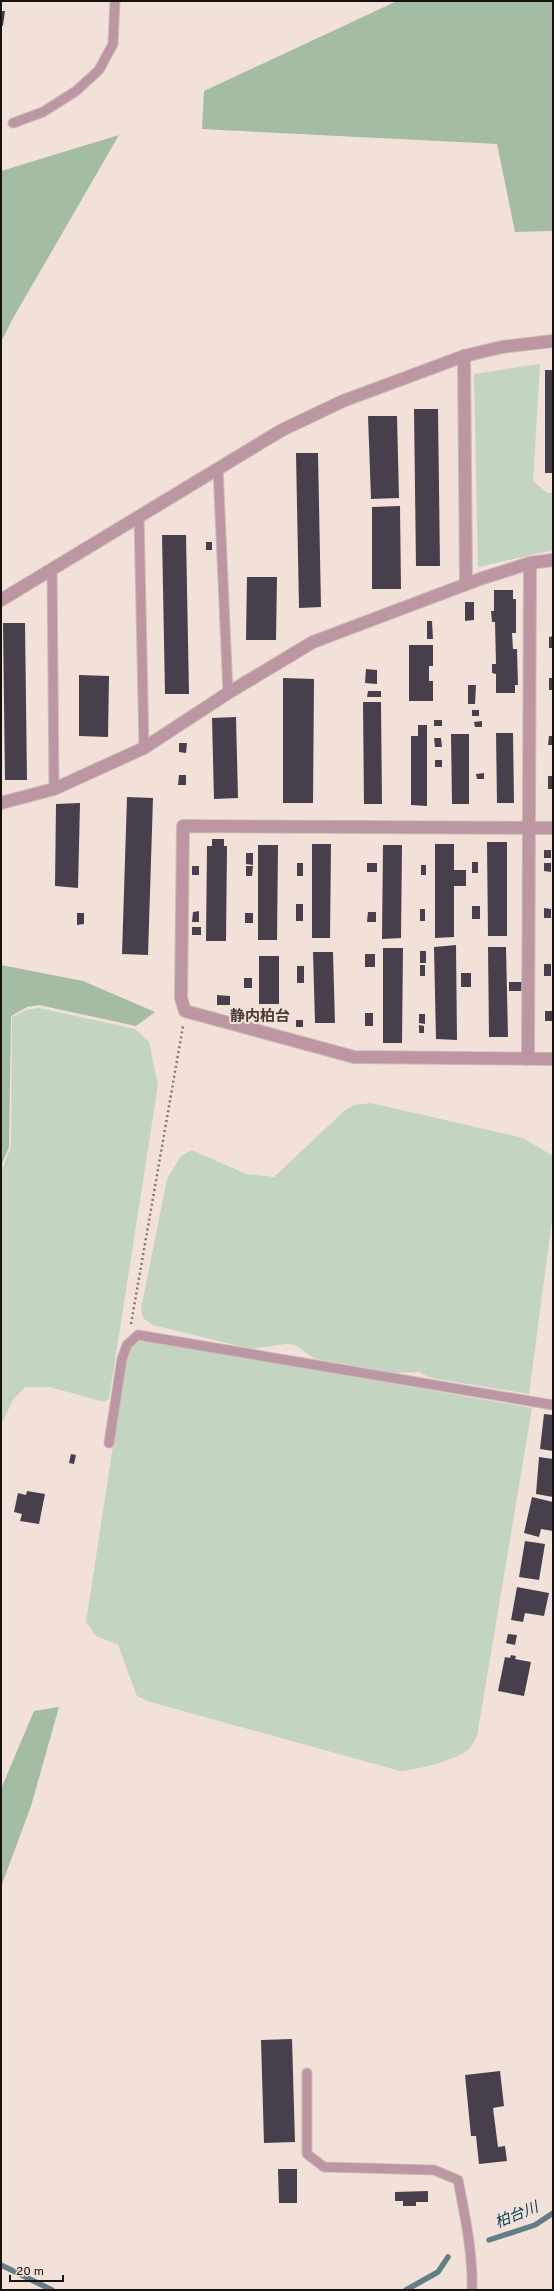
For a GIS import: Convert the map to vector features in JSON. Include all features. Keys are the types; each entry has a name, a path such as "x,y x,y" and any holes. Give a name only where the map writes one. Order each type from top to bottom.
{"street":[{"path":"1,600 282,430 343,401 464,356 502,347 553,341"},
{"path":"464,356 466,584"},
{"path":"1,803 54,789 144,748 228,693 313,642 466,584 530,563 553,560"},
{"path":"528,1059 530,563"},
{"path":"553,828 183,826 181,998 185,1011 354,1057 553,1059"}],"lane":[{"path":"13,123 43,112 76,91 99,70 113,44 115,1"},
{"path":"218,468 228,693"},
{"path":"139,516 144,748"},
{"path":"52,568 54,789"},
{"path":"109,1443 122,1359 127,1345 138,1335 147,1335 553,1405"},
{"path":"306,2073 307,2154 324,2167 434,2170 458,2180 468,2229 473,2270 472,2290"}],"path":[{"path":"127,1345 185,1011"}],"green space":[{"path":"397,1 553,1 553,231 515,232 497,144 202,129 204,91"},
{"path":"119,135 12,320 1,342 1,171"},
{"path":"540,364 533,481 547,493 553,493 553,550 478,567 474,374"},
{"path":"1,965 83,981 155,1012 136,1026 39,1005 27,1007 11,1016 9,1147 1,1166"},
{"path":"39,1008 135,1029 149,1042 158,1085 109,1399 104,1402 50,1387 25,1387 13,1400 1,1425 1,1172 11,1147 12,1017 26,1010"},
{"path":"371,1103 523,1138 553,1156 553,1213 529,1394 431,1378 419,1372 395,1373 315,1359 295,1345 286,1344 251,1349 153,1325 143,1318 141,1309 167,1179 181,1156 192,1150 246,1174 274,1177 344,1111 354,1105"},
{"path":"144,1340 532,1408 477,1736 469,1749 446,1761 416,1769 400,1771 147,1701 137,1696 118,1645 96,1636 86,1622 126,1361 132,1348 137,1343"},
{"path":"59,1707 31,1806 1,1887 1,1789 34,1711"}],"building":[{"path":"1,11 5,11 3,26 1,25"},
{"path":"545,370 553,370 553,473 545,473"},
{"path":"414,409 438,409 440,566 416,566"},
{"path":"368,416 397,416 399,498 371,499"},
{"path":"296,453 318,453 321,607 299,608"},
{"path":"400,506 401,589 372,589 372,507"},
{"path":"162,535 186,535 189,694 165,694"},
{"path":"206,542 212,542 212,550 206,550"},
{"path":"247,577 277,577 276,640 246,640"},
{"path":"494,590 513,590 513,599 516,599 516,633 512,633 513,649 517,649 518,685 515,685 515,693 496,693 496,674 492,673 492,664 496,664 495,622 492,622 491,611 494,611"},
{"path":"465,602 474,602 474,620 465,621"},
{"path":"427,621 432,621 433,639 427,639"},
{"path":"3,623 25,623 27,780 5,780"},
{"path":"553,636 553,648 549,648 549,637"},
{"path":"409,645 433,645 433,666 429,666 429,681 433,681 433,701 409,701"},
{"path":"366,669 377,670 377,684 365,683"},
{"path":"79,675 109,676 108,737 79,736"},
{"path":"283,678 314,679 313,803 283,803"},
{"path":"549,678 553,678 553,690 549,690"},
{"path":"468,685 476,685 475,704 468,704"},
{"path":"368,691 381,691 381,697 367,697"},
{"path":"363,702 381,702 382,804 364,804"},
{"path":"472,710 479,710 479,716 472,716"},
{"path":"236,717 238,798 214,799 212,718"},
{"path":"434,720 442,720 442,726 434,726"},
{"path":"482,721 482,727 475,727 474,722"},
{"path":"418,725 427,725 427,806 411,805 411,736 418,736"},
{"path":"496,733 513,733 514,803 497,803"},
{"path":"451,734 469,734 469,804 452,804"},
{"path":"549,736 553,736 553,745 548,745"},
{"path":"434,738 441,738 442,747 435,747"},
{"path":"179,743 187,743 186,753 179,752"},
{"path":"435,760 442,760 442,767 435,767"},
{"path":"484,773 484,779 477,779 476,774"},
{"path":"179,775 186,775 186,785 178,785"},
{"path":"548,776 553,776 553,789 548,789"},
{"path":"127,797 153,798 148,955 122,954"},
{"path":"80,803 78,888 55,886 56,804"},
{"path":"212,839 224,839 224,846 227,846 226,941 206,941 207,846 212,846"},
{"path":"487,842 507,842 507,936 488,936"},
{"path":"312,844 331,844 330,938 312,938"},
{"path":"435,844 454,844 454,870 466,870 466,886 454,886 454,937 435,938"},
{"path":"258,845 278,845 277,940 258,940"},
{"path":"383,845 402,845 401,938 382,939"},
{"path":"544,850 551,850 551,858 544,858"},
{"path":"246,853 253,853 253,865 246,864"},
{"path":"472,862 478,862 478,873 472,873"},
{"path":"297,863 303,863 303,876 297,876"},
{"path":"367,863 377,863 377,872 367,872"},
{"path":"544,863 551,863 551,872 544,871"},
{"path":"421,865 426,865 426,875 421,875"},
{"path":"192,866 199,866 199,875 192,875"},
{"path":"246,866 253,866 252,876 246,876"},
{"path":"296,904 303,904 303,921 296,921"},
{"path":"472,906 480,906 480,919 472,919"},
{"path":"544,908 551,909 551,918 544,918"},
{"path":"420,909 425,909 425,921 420,921"},
{"path":"199,911 199,922 192,922 193,912"},
{"path":"368,912 376,912 376,922 367,922"},
{"path":"77,913 84,913 84,924 77,925"},
{"path":"245,913 253,913 253,923 245,923"},
{"path":"192,927 201,927 201,935 192,935"},
{"path":"456,945 457,1040 436,1039 434,947"},
{"path":"488,947 506,947 508,1037 489,1037"},
{"path":"383,948 403,948 402,1043 383,1043"},
{"path":"420,951 426,951 426,963 420,963"},
{"path":"313,952 333,952 335,1023 315,1023"},
{"path":"365,954 375,954 375,967 365,967"},
{"path":"259,956 279,956 279,1004 259,1004"},
{"path":"544,964 551,964 551,976 544,976"},
{"path":"420,965 425,965 425,976 420,976"},
{"path":"297,966 304,966 304,983 297,983"},
{"path":"461,973 471,973 471,987 461,987"},
{"path":"244,978 252,978 252,988 244,988"},
{"path":"509,982 524,982 524,991 509,991"},
{"path":"217,995 230,996 230,1005 217,1005"},
{"path":"545,1011 552,1011 552,1021 545,1021"},
{"path":"365,1013 373,1013 373,1026 365,1026"},
{"path":"419,1014 425,1014 425,1024 419,1023"},
{"path":"296,1020 303,1020 303,1027 296,1027"},
{"path":"419,1025 424,1026 424,1033 419,1033"},
{"path":"544,1414 553,1415 553,1451 540,1449"},
{"path":"71,1454 76,1455 74,1464 69,1463"},
{"path":"539,1457 553,1459 553,1497 536,1494"},
{"path":"27,1491 45,1494 39,1524 20,1521 22,1514 14,1512 18,1493 26,1495"},
{"path":"532,1497 553,1502 553,1531 541,1529 539,1537 524,1533"},
{"path":"525,1541 545,1544 539,1580 519,1577"},
{"path":"517,1587 549,1593 544,1616 525,1613 523,1622 511,1620"},
{"path":"508,1634 517,1635 515,1645 506,1643"},
{"path":"511,1655 516,1656 515,1659 531,1662 524,1696 498,1691 505,1657 510,1658"},
{"path":"292,2039 295,2142 264,2143 261,2040"},
{"path":"500,2071 504,2106 493,2108 498,2147 505,2146 507,2161 479,2164 476,2136 471,2136 465,2075"},
{"path":"278,2169 297,2169 297,2203 279,2203"},
{"path":"428,2191 428,2202 416,2202 416,2206 403,2206 403,2201 395,2201 395,2192"}],"waterway":[{"name":"柏台川","path":"489,2240 535,2225 553,2213"},
{"name":"柏台川","path":"406,2290 438,2272 448,2257"},
{"name":"柏台川","path":"1,2265 52,2290"}],"district":[{"name":"静内柏台","path":"260,1017"}]}
